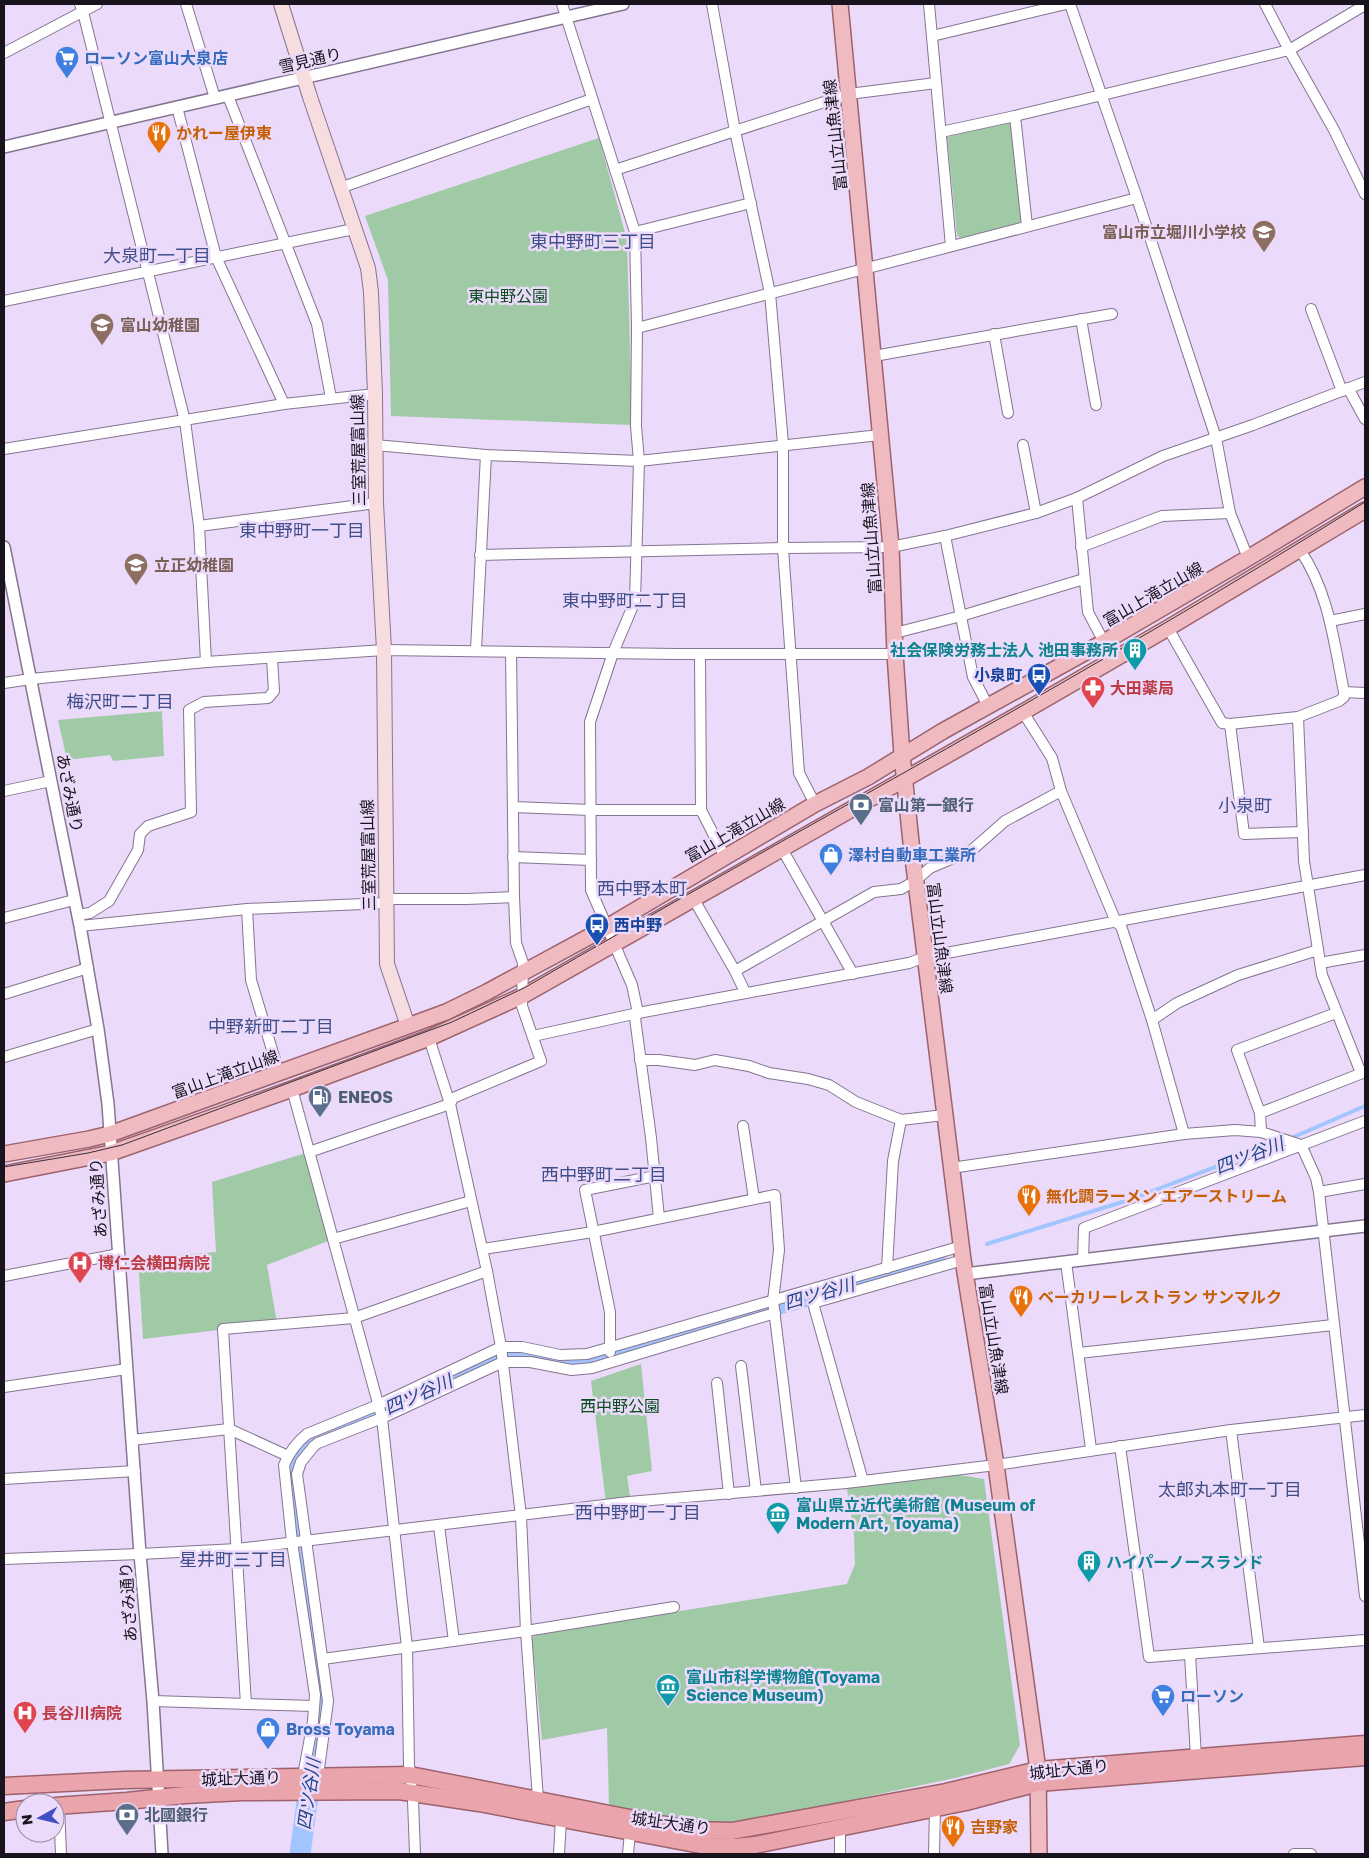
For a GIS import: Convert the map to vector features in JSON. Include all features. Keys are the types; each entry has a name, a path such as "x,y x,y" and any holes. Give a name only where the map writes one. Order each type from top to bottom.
{"highway":[{"name":"城址大通り","path":"4,1786 158,1780 310,1781 410,1775 691,1830 732,1831 1038,1777 1196,1757 1365,1744"},
{"name":"城址大通り","path":"65,1805 185,1794 242,1792 310,1781 412,1792 630,1832 683,1848 706,1846 736,1851 935,1809 1038,1777 1365,1758"}],"main road":[{"name":"三室荒屋富山線","path":"281,4 340,188 368,268 371,292 376,503 384,650 386,964 408,1026"},
{"name":"富山立山魚津線","path":"840,4 891,547 904,780 951,1168 996,1464 1038,1777 1039,1854"},
{"name":"富山上滝立山線","path":"4,1154 89,1140 110,1134 446,1012 524,973 607,927 815,804 868,777 988,706 1104,642 1365,487"},
{"path":"4,1174 111,1153 292,1090 429,1038 524,995 1024,712 1365,510"}],"street":[{"path":"4,53 81,8 98,4"},
{"path":"186,4 215,98"},
{"path":"562,4 635,232 637,328 636,426 639,461 635,601 613,653 590,722 591,890 632,985 638,1013 635,1018 659,1218"},
{"name":"雪見通り","path":"4,147 623,4"},
{"path":"712,4 735,132 770,293 784,444 783,548 799,773 815,804"},
{"path":"929,4 951,246"},
{"path":"932,36 1066,4"},
{"path":"1070,4 1137,198 1216,438 1230,513 1248,558"},
{"path":"1265,4 1334,130 1365,194"},
{"path":"941,132 1289,50 1365,5"},
{"path":"81,8 185,421 200,526 206,662"},
{"path":"615,170 849,94 936,83"},
{"path":"228,96 317,324 331,398"},
{"path":"340,188 592,100"},
{"path":"177,107 216,257 284,404"},
{"path":"1015,116 1028,226"},
{"path":"637,328 1137,198"},
{"path":"635,232 751,203"},
{"path":"4,301 354,229"},
{"path":"1311,309 1345,389 1365,419"},
{"path":"874,356 1112,314"},
{"path":"1081,319 1096,405"},
{"path":"994,334 1008,412"},
{"path":"480,555 891,547 945,536 1036,513 1076,498 1163,456 1365,382"},
{"path":"4,449 284,404 374,394"},
{"path":"375,445 486,455 639,461 880,434"},
{"path":"1023,445 1036,513"},
{"path":"476,650 486,455"},
{"path":"1076,498 1088,612 1104,642"},
{"path":"200,526 376,503"},
{"path":"1081,547 1162,516 1230,513"},
{"path":"945,536 973,677 988,706"},
{"name":"あざみ通り","path":"4,547 7,575 31,678 88,968 108,1104 140,1554 153,1700 162,1854"},
{"path":"1168,628 1222,722 1230,724 1298,717 1339,701 1344,697 1344,692 1330,621 1321,589 1300,550"},
{"path":"895,633 961,616 1084,579"},
{"path":"1330,621 1365,614"},
{"path":"4,684 31,678 206,662 384,650 700,654 896,654"},
{"path":"309,1152 450,1104 453,1098 541,1061 522,1006 524,973 523,963 516,943 511,652"},
{"path":"700,654 701,810 725,856"},
{"path":"79,920 109,901 138,850 140,834 148,826 191,812 189,710 204,702 268,698 274,691 272,658"},
{"path":"1344,692 1365,693"},
{"path":"1024,712 1052,758 1061,791 1116,922 1121,926 1152,1020 1184,1134"},
{"path":"1260,1113 1363,1072 1336,1013 1322,975 1304,861 1298,717"},
{"path":"1230,724 1244,834 1303,832"},
{"path":"4,791 51,781"},
{"path":"735,971 874,892 901,889 915,881 930,868 972,850 1005,821 1061,791"},
{"path":"513,807 591,810 701,810"},
{"path":"782,849 853,974"},
{"path":"514,857 591,860"},
{"path":"533,1036 745,992 909,963 925,957 1365,875"},
{"path":"79,920 386,901 467,900 514,897"},
{"path":"693,898 745,992"},
{"path":"4,918 74,900"},
{"path":"248,909 251,980 279,1073"},
{"path":"1152,1020 1177,1003 1238,975 1318,950"},
{"path":"1320,963 1365,955"},
{"path":"4,994 88,968"},
{"path":"1261,1132 1260,1113 1237,1050 1336,1013"},
{"path":"4,1057 98,1028"},
{"path":"429,1038 450,1104 483,1249 501,1347 521,1516 526,1631 538,1799"},
{"path":"640,1060 695,1065 715,1060 749,1066 769,1074 808,1078 830,1085 856,1102 900,1120 944,1115"},
{"path":"292,1090 382,1418 407,1647 410,1775 415,1854"},
{"path":"887,1268 893,1161 900,1120"},
{"path":"1083,1260 1084,1228 1365,1121"},
{"path":"743,1126 754,1199"},
{"path":"951,1168 1184,1134 1235,1130 1261,1132 1302,1146 1316,1178 1319,1192 1365,1596"},
{"path":"609,1363 611,1347 610,1312 585,1190 655,1176"},
{"path":"1319,1192 1365,1184"},
{"path":"483,1249 593,1232 776,1195 779,1250 773,1301 796,1488"},
{"path":"333,1239 472,1202"},
{"path":"310,1781 315,1695 292,1542 284,1471 284,1465 288,1456 300,1439 307,1434 378,1405 501,1347 522,1347 573,1356 587,1354 887,1268 964,1260 1066,1262 1365,1226"},
{"path":"4,1276 119,1254"},
{"path":"863,1481 813,1303 964,1260"},
{"path":"1066,1262 1091,1449"},
{"path":"246,1704 223,1329 354,1318 487,1271"},
{"path":"310,1781 328,1701 297,1474 301,1462 310,1450 318,1443 382,1418 503,1362 530,1362 572,1370 592,1368 775,1314"},
{"path":"1079,1353 1333,1325"},
{"path":"741,1366 756,1491"},
{"path":"4,1386 127,1369"},
{"path":"717,1383 729,1494"},
{"path":"4,1558 237,1549 629,1502 863,1481 1231,1430 1365,1415"},
{"path":"132,1440 229,1429 288,1456"},
{"path":"1231,1430 1259,1648"},
{"path":"1120,1446 1149,1657 1365,1640"},
{"path":"4,1479 135,1471"},
{"path":"439,1526 454,1641"},
{"path":"323,1659 526,1631 674,1607"},
{"path":"1190,1655 1196,1757"},
{"path":"153,1700 314,1706"},
{"path":"934,1854 935,1809"},
{"path":"559,1854 561,1819"},
{"path":"840,1828 840,1854"},
{"path":"628,1854 630,1832"},
{"path":"1294,1854 1311,1854"}],"green space":[{"path":"1008,122 1013,125 1023,218 1019,224 960,238 957,235 947,137"},
{"name":"東中野公園","path":"599,138 627,240 632,425 391,416 388,280 365,216"},
{"path":"162,711 164,756 113,761 110,755 67,760 58,720"},
{"path":"309,1152 333,1239 267,1265 277,1323 143,1339 138,1258 216,1252 212,1182"},
{"name":"西中野公園","path":"641,1364 652,1471 627,1476 631,1502 606,1503 591,1381"},
{"path":"934,1471 984,1479 1020,1745 1009,1764 955,1778 808,1809 731,1822 691,1822 609,1806 607,1728 542,1740 532,1638 537,1634 847,1584 855,1564 854,1534 846,1483"}],"waterway":[{"name":"四ツ谷川","path":"1289,1139 1365,1106"},
{"name":"四ツ谷川","path":"987,1244 1132,1199 1283,1141"},
{"name":"四ツ谷川","path":"300,1854 321,1699 291,1471 296,1457 308,1442 385,1410 506,1354 530,1354 570,1363 593,1361 758,1310 935,1260"}],"tram line":[{"path":"4,1167 88,1153 122,1145 452,1022 524,988 1052,689 1261,566 1365,502"}],"place":[{"name":"ローソン富山大泉店","path":"67,79"},
{"name":"かれー屋伊東","path":"159,154"},
{"name":"富山市立堀川小学校","path":"1264,253"},
{"name":"富山幼稚園","path":"102,346"},
{"name":"立正幼稚園","path":"136,586"},
{"name":"社会保険労務士法人 池田事務所","path":"1135,671"},
{"name":"小泉町","path":"1039,696"},
{"name":"大田薬局","path":"1093,709"},
{"name":"富山第一銀行","path":"861,826"},
{"name":"澤村自動車工業所","path":"831,876"},
{"name":"西中野","path":"597,946"},
{"name":"ENEOS","path":"320,1118"},
{"name":"無化調ラーメン エアーストリーム","path":"1029,1217"},
{"name":"博仁会横田病院","path":"80,1284"},
{"name":"ベーカリーレストラン サンマルク","path":"1021,1318"},
{"name":"富山県立近代美術館 (Museum of Modern Art, Toyama)","path":"778,1535"},
{"name":"ハイパーノースランド","path":"1089,1583"},
{"name":"富山市科学博物館(Toyama Science Museum)","path":"668,1707"},
{"name":"ローソン","path":"1163,1717"},
{"name":"長谷川病院","path":"25,1734"},
{"name":"Bross Toyama","path":"268,1750"},
{"name":"北國銀行","path":"127,1836"},
{"name":"吉野家","path":"953,1848"}],"district":[{"name":"東中野町三丁目","path":"593,241"},
{"name":"大泉町一丁目","path":"157,255"},
{"name":"東中野町一丁目","path":"302,530"},
{"name":"東中野町二丁目","path":"625,600"},
{"name":"梅沢町二丁目","path":"120,701"},
{"name":"小泉町","path":"1245,805"},
{"name":"西中野本町","path":"642,888"},
{"name":"中野新町二丁目","path":"271,1026"},
{"name":"西中野町二丁目","path":"604,1174"},
{"name":"太郎丸本町一丁目","path":"1230,1489"},
{"name":"西中野町一丁目","path":"638,1512"},
{"name":"星井町三丁目","path":"233,1559"}]}
